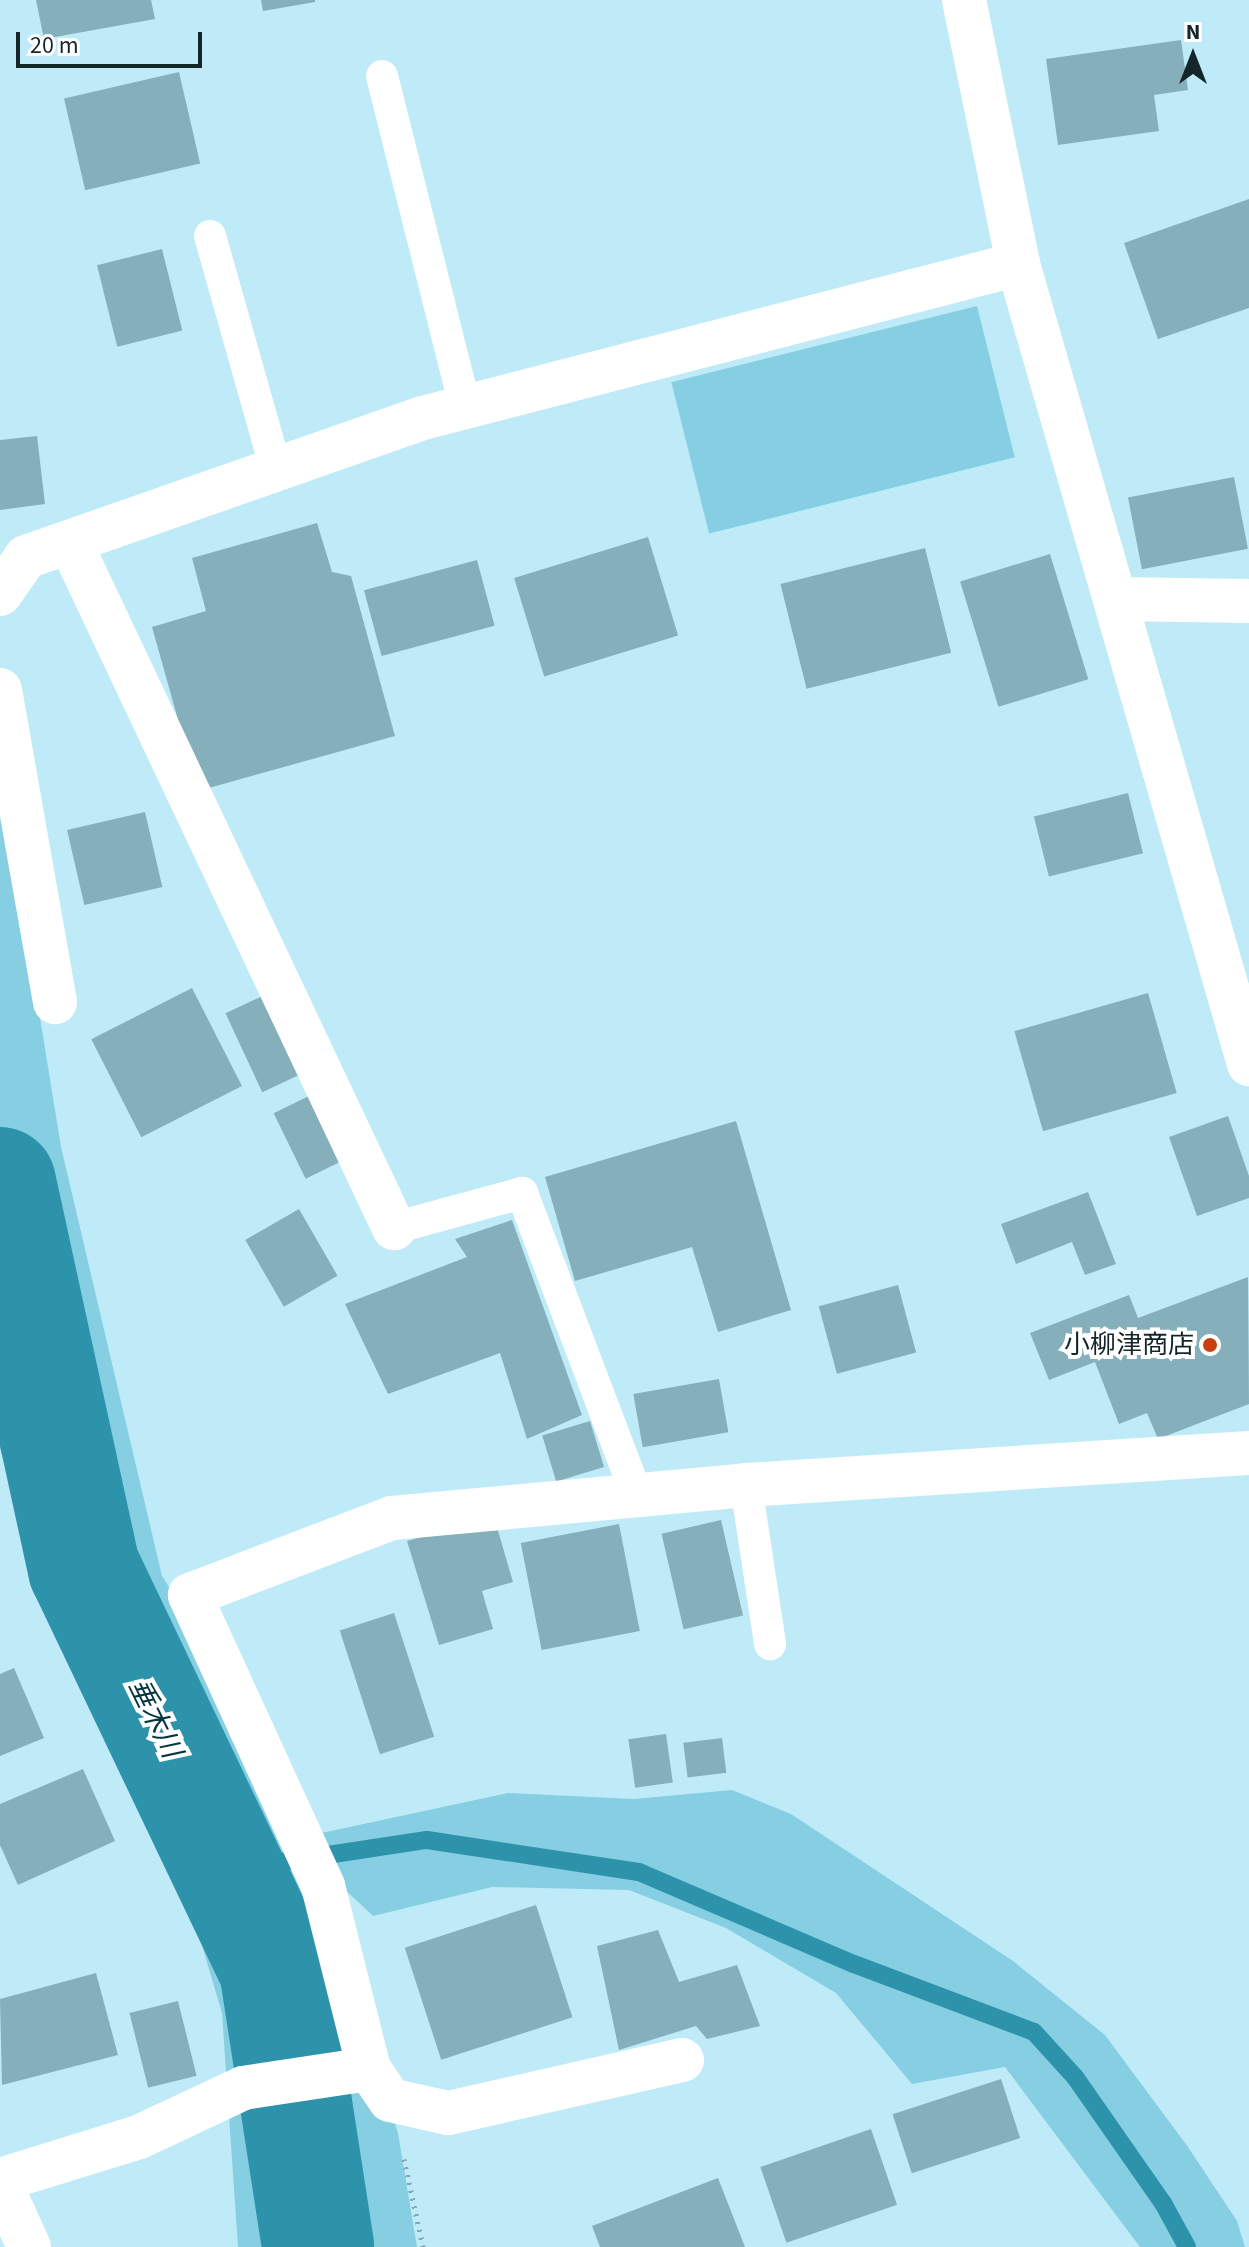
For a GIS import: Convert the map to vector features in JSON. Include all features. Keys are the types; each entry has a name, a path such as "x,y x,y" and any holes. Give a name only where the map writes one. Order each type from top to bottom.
{"street":[{"path":"964,0 1018,264 1249,1064"},
{"path":"0,594 26,557 276,469 465,407 1018,264"},
{"path":"70,542 394,1228"},
{"path":"1117,599 1249,601"},
{"path":"0,690 55,1002"},
{"path":"379,2084 323,1886 190,1595 392,1518 746,1485 1249,1453"},
{"path":"29,2247 0,2181 139,2137 243,2088 379,2084 448,2113 682,2060"}],"lane":[{"path":"382,76 465,407"},
{"path":"210,236 276,469"},
{"path":"394,1228 522,1193 637,1495"},
{"path":"746,1485 770,1644"}],"path":[{"path":"379,2084 423,2247"}],"shaded area":[{"path":"977,306 1015,457 709,534 671,382"},
{"path":"0,772 61,1147 162,1576 236,1694 303,1837 508,1793 634,1799 732,1790 791,1814 1013,1961 1105,2035 1188,2147 1237,2221 1245,2247 1140,2247 1005,2067 912,2084 836,1993 726,1928 629,1890 492,1887 373,1916 340,1885 323,1893 398,2133 417,2247 238,2247 222,2013 180,1871 37,1577 0,1448"}],"building":[{"path":"36,0 151,0 155,19 44,39"},
{"path":"261,0 315,0 315,2 263,11"},
{"path":"1181,40 1188,90 1154,95 1159,131 1058,145 1046,59"},
{"path":"179,72 200,164 85,190 64,99"},
{"path":"1249,199 1249,308 1158,339 1124,243"},
{"path":"162,249 182,331 117,347 97,265"},
{"path":"37,436 45,504 0,510 0,440"},
{"path":"1234,477 1248,549 1142,569 1128,498"},
{"path":"317,523 332,572 351,576 395,736 198,791 152,627 206,611 192,558"},
{"path":"648,537 678,635 544,676 514,578"},
{"path":"925,548 951,653 807,689 780,584"},
{"path":"1050,554 1088,679 998,707 960,581"},
{"path":"477,560 495,626 382,656 364,590"},
{"path":"1128,793 1143,853 1049,877 1034,816"},
{"path":"145,812 162,887 84,905 67,830"},
{"path":"192,988 242,1086 141,1137 91,1039"},
{"path":"269,993 306,1072 262,1092 225,1013"},
{"path":"1148,993 1177,1093 1043,1131 1014,1031"},
{"path":"315,1093 347,1159 306,1179 274,1113"},
{"path":"1228,1116 1249,1176 1249,1198 1197,1216 1169,1137"},
{"path":"736,1121 791,1310 718,1332 692,1247 575,1281 545,1177"},
{"path":"1088,1192 1116,1264 1085,1275 1072,1242 1016,1264 1001,1224"},
{"path":"299,1209 338,1276 284,1307 245,1240"},
{"path":"512,1220 582,1415 527,1439 500,1353 388,1394 345,1304 467,1257 455,1239"},
{"path":"1248,1277 1249,1404 1158,1439 1147,1413 1119,1424 1095,1362 1049,1380 1030,1333 1129,1295 1138,1318"},
{"path":"898,1285 916,1353 837,1374 819,1306"},
{"path":"719,1379 728,1432 643,1447 633,1394"},
{"path":"590,1421 604,1467 556,1482 542,1436"},
{"path":"494,1517 513,1582 482,1591 493,1629 439,1645 407,1541"},
{"path":"721,1520 743,1615 684,1629 662,1534"},
{"path":"619,1524 640,1631 542,1650 521,1543"},
{"path":"394,1613 434,1737 380,1754 340,1631"},
{"path":"14,1668 44,1738 0,1756 0,1674"},
{"path":"666,1734 673,1783 635,1788 628,1739"},
{"path":"722,1738 726,1773 688,1777 683,1743"},
{"path":"83,1769 115,1841 18,1885 0,1845 0,1804"},
{"path":"536,1905 572,2017 441,2060 405,1948"},
{"path":"658,1930 679,1982 737,1965 760,2026 707,2039 696,2026 619,2050 597,1946"},
{"path":"96,1973 118,2055 2,2085 0,1999"},
{"path":"178,2001 197,2076 148,2088 129,2013"},
{"path":"1001,2079 1020,2138 912,2173 893,2114"},
{"path":"871,2129 897,2205 786,2243 760,2167"},
{"path":"718,2178 745,2247 600,2247 592,2226"}],"waterway":[{"name":"垂木川","path":"0,1183 84,1568 275,1968 318,2247"},
{"path":"228,1870 427,1840 639,1872 854,1964 1034,2032 1075,2077 1163,2203 1187,2247"}],"place":[{"name":"小柳津商店","path":"1210,1345"}]}
